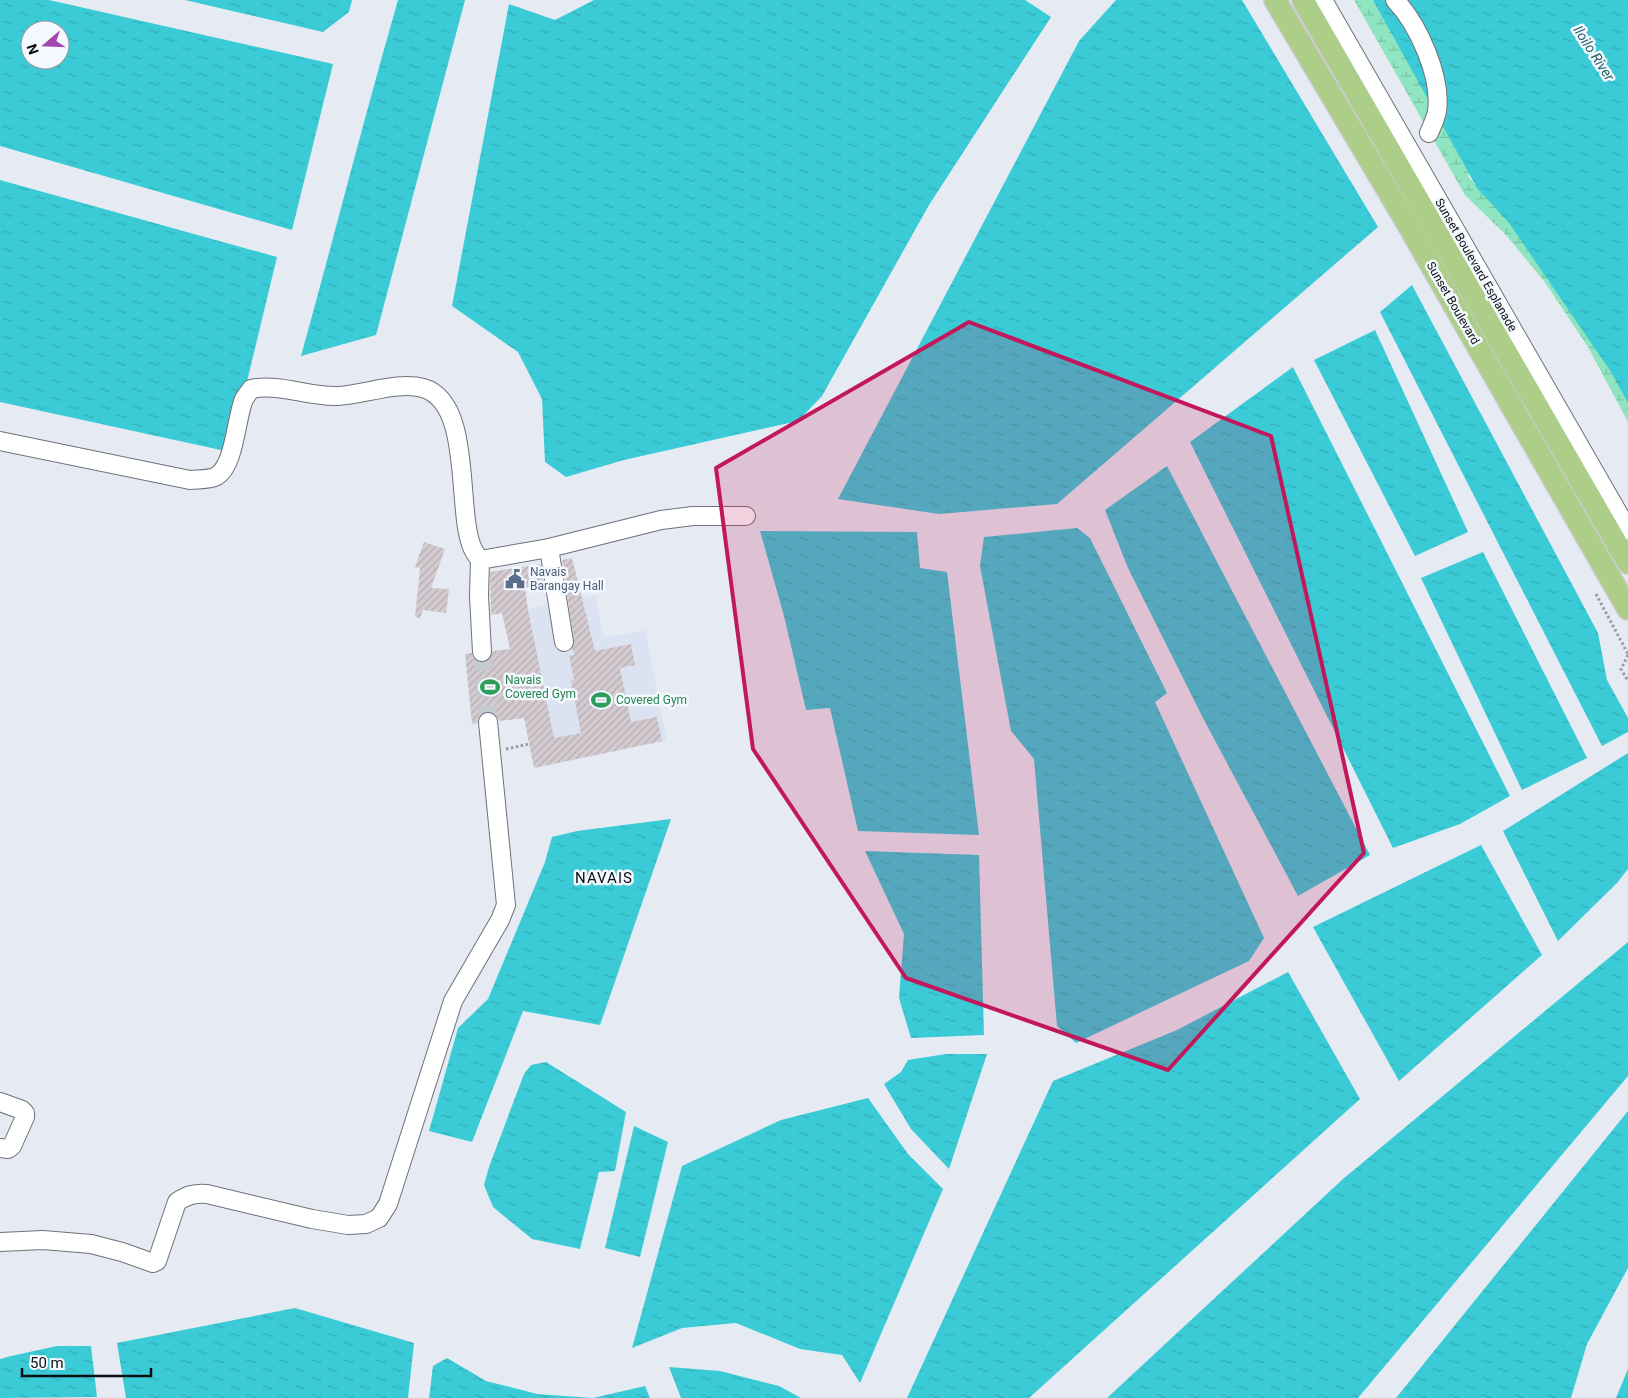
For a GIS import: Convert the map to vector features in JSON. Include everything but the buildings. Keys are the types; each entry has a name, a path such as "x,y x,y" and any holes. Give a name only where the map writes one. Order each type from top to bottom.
{"main road":[{"name":"Sunset Boulevard","path":"1275,0 1407,223 1628,609"},
{"name":"Sunset Boulevard","path":"1303,0 1628,563"}],"street":[{"name":"Sunset Boulevard Esplanade","path":"1324,0 1628,530"},
{"path":"1395,0 1423,42 1432,66 1437,111 1429,133"},
{"path":"0,441 190,480 205,479 216,477 222,472 232,448 244,398 251,389 262,387 336,396 403,387 423,388 437,394 445,404 453,420 459,450 469,535 472,547 480,560 479,596 482,652"},
{"path":"480,560 549,548 661,520 693,516 746,516"},
{"path":"549,548 564,642"},
{"path":"0,1242 43,1240 91,1244 153,1263 157,1261 177,1202 194,1193 207,1194 312,1219 348,1225 366,1224 379,1218 388,1204 453,1001 500,920 506,905 488,722"},
{"path":"0,1102 22,1110 25,1113 25,1117 12,1146 8,1149 0,1148"}],"path":[{"path":"1628,655 1621,669 1628,681"},
{"path":"490,749 500,751 529,744"}],"highlighted area":[{"path":"969,322 1271,436 1364,853 1168,1070 906,978 753,749 716,468"}],"shaded area":[{"path":"595,595 604,638 645,630 667,741 534,768 503,614"}],"green space":[{"path":"1354,0 1395,0 1478,158 1468,176 1478,188 1487,189 1628,380 1628,422 1588,347 1544,281 1506,235 1465,195"}],"water":[{"path":"0,0 49,0 333,64 292,230 0,146"},
{"path":"185,0 352,0 349,12 323,32"},
{"path":"398,0 465,0 376,335 301,356 373,89"},
{"path":"594,0 1025,0 1051,17 929,205 822,396 798,421 624,460 566,477 545,462 542,399 518,352 452,306 509,4 555,20"},
{"path":"1116,0 1242,0 1378,227 1057,504 939,514 838,499 1079,41"},
{"name":"Iloilo River","path":"1373,0 1628,0 1628,403 1611,372 1509,223 1477,188"},
{"path":"0,180 277,257 230,452 0,402"},
{"path":"1412,285 1598,633 1607,680 1628,718 1628,732 1602,746 1380,312"},
{"path":"1375,330 1468,532 1415,556 1314,360"},
{"path":"1293,367 1510,796 1460,824 1393,848 1190,442"},
{"path":"1167,466 1370,855 1298,896 1204,720 1128,568 1105,510"},
{"path":"1077,528 1090,538 1167,693 1155,702 1264,938 1249,961 1076,1043 1057,1026 1034,759 1011,731 980,566 984,537"},
{"path":"760,531 917,532 920,568 947,572 979,835 858,831 830,708 806,710 784,616"},
{"path":"1483,552 1587,758 1522,790 1421,578"},
{"path":"1628,753 1628,869 1617,883 1558,941 1503,831"},
{"path":"671,819 600,1025 523,1011 472,1142 429,1131 458,1028 488,999 545,862 552,837 577,831"},
{"path":"1481,845 1542,955 1399,1081 1313,927"},
{"path":"865,851 979,855 984,1035 911,1038 899,998 904,934"},
{"path":"1628,942 1628,1076 1358,1398 1107,1398 1343,1179"},
{"path":"1288,972 1360,1099 1029,1398 907,1398 1053,1081 1177,1030"},
{"path":"946,1054 987,1054 949,1169 911,1129 884,1084 901,1072 908,1060"},
{"path":"546,1062 626,1112 615,1171 599,1172 580,1249 532,1239 493,1207 484,1185 524,1074 531,1065"},
{"path":"868,1098 908,1154 943,1189 860,1383 842,1355 800,1349 736,1323 682,1328 632,1348 682,1166 781,1120"},
{"path":"1628,1111 1628,1268 1587,1344 1571,1398 1396,1398"},
{"path":"634,1126 668,1142 640,1257 605,1248"},
{"path":"295,1308 414,1343 408,1398 126,1398 117,1343"},
{"path":"57,1346 91,1346 97,1397 0,1398 0,1359"},
{"path":"447,1358 486,1381 537,1394 592,1398 429,1398 433,1366"},
{"path":"669,1367 720,1371 779,1386 801,1398 681,1398"},
{"path":"1628,1369 1628,1398 1616,1398"},
{"path":"645,1386 650,1398 593,1398"}],"tunnel":[{"path":"482,652 488,722"}],"place":[{"name":"Navais Barangay Hall","path":"515,579"},
{"name":"Navais Covered Gym","path":"490,687"},
{"name":"Covered Gym","path":"601,700"}],"district":[{"name":"NAVAIS","path":"604,878"}]}
